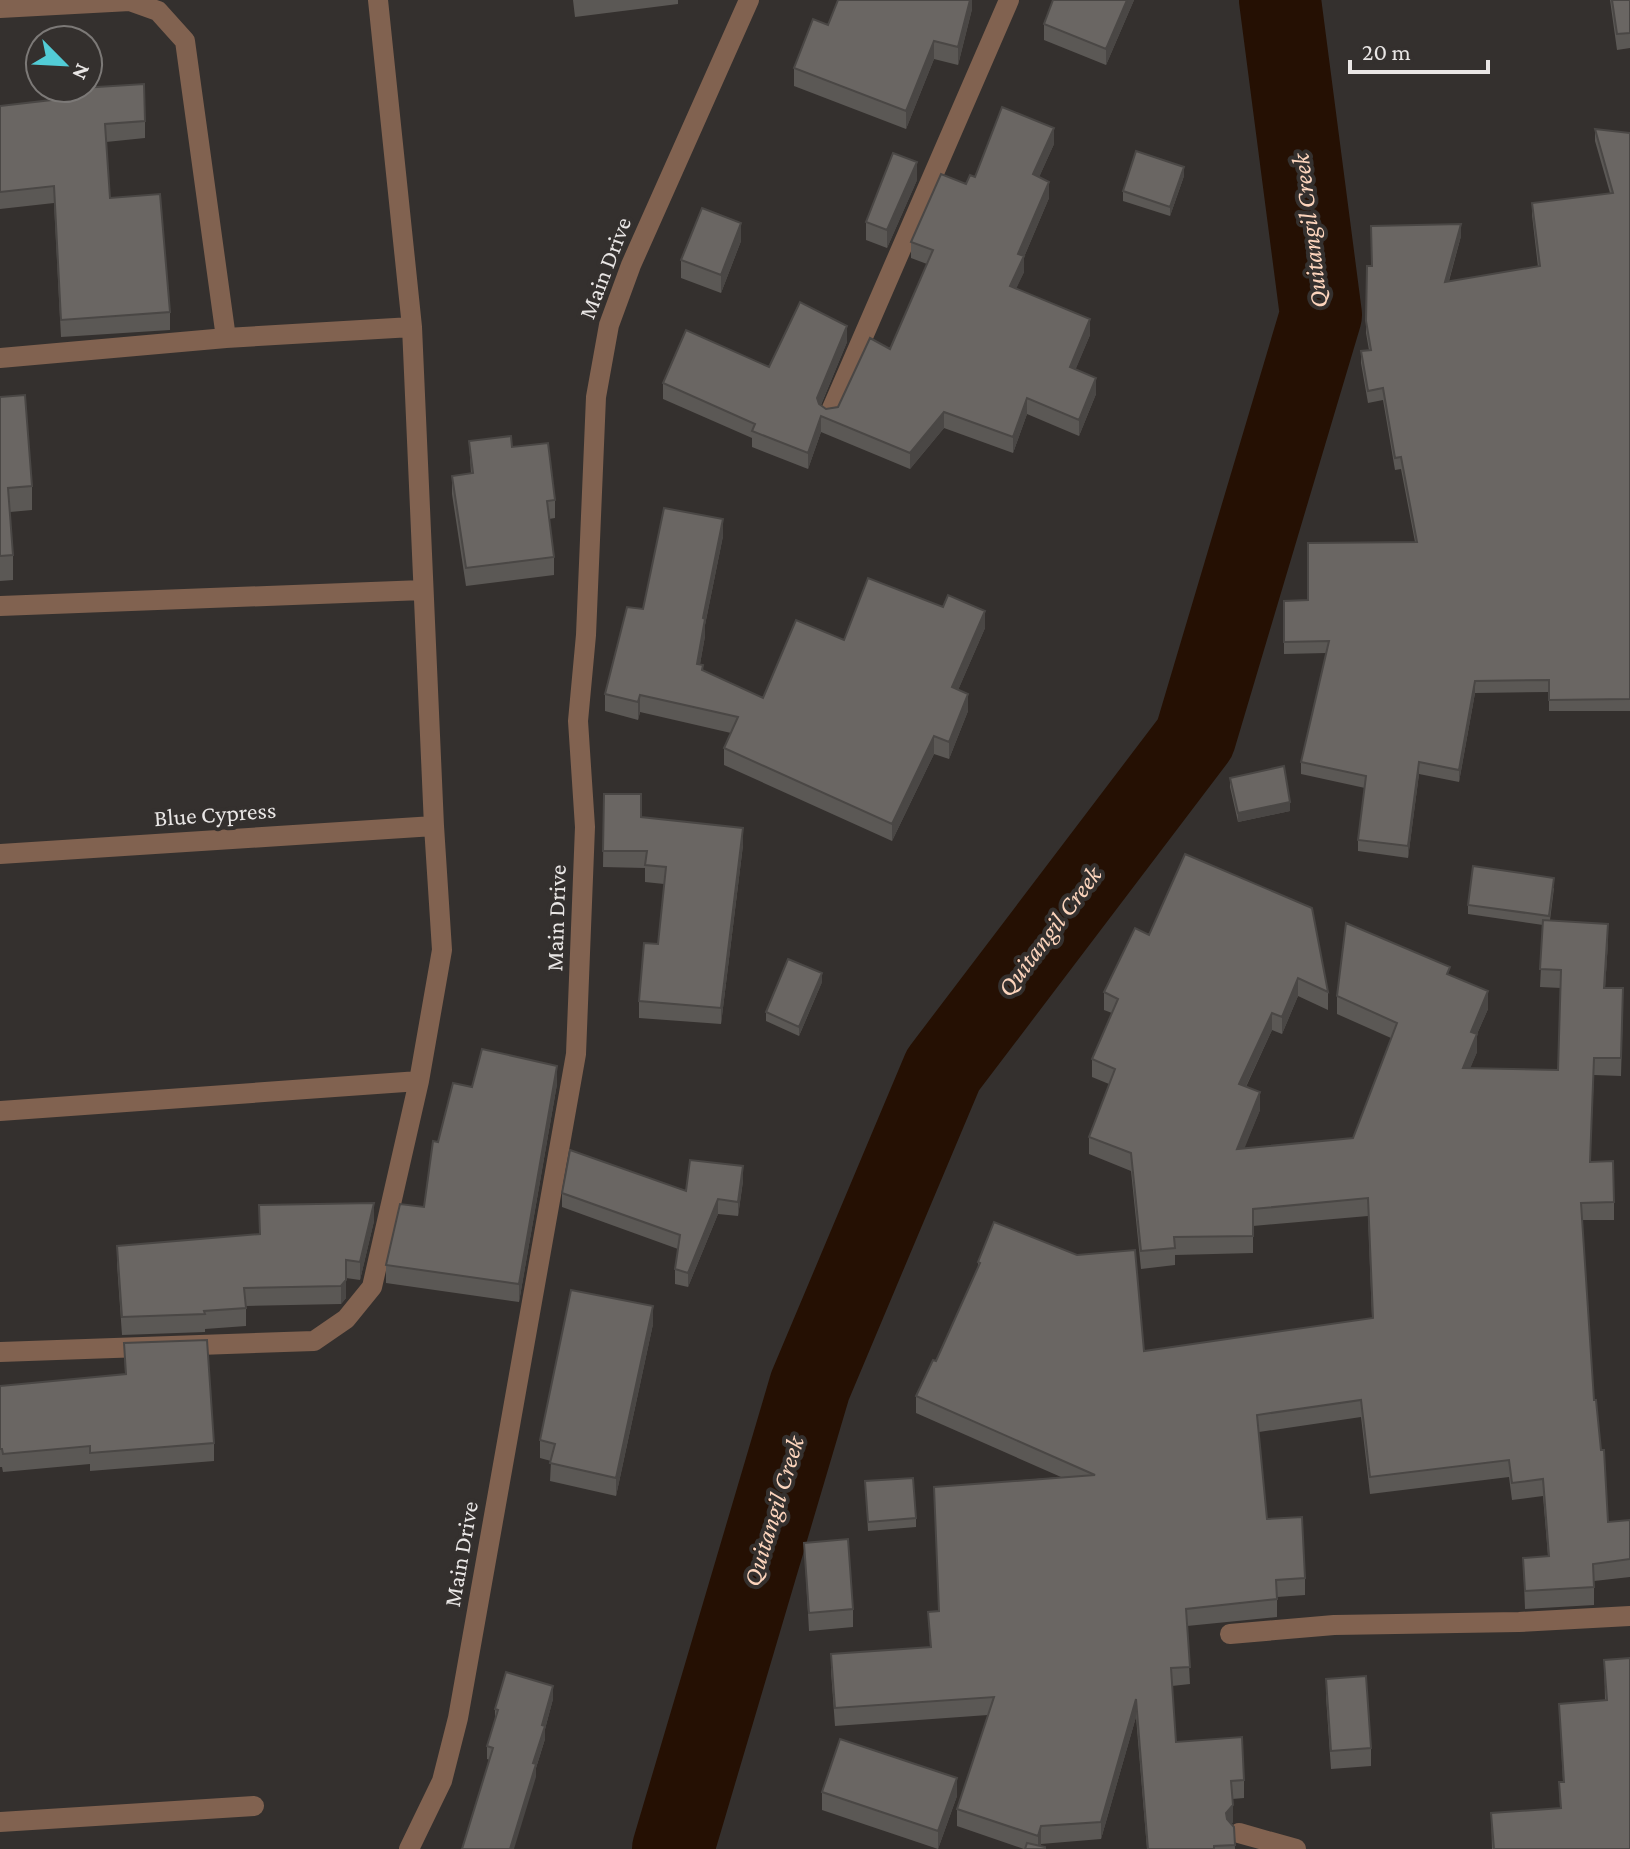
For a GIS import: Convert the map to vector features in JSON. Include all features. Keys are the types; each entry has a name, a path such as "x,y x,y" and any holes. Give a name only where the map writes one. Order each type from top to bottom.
{"street":[{"path":"0,1352 314,1341 346,1319 372,1287 419,1081 442,950 412,327 378,0"},
{"name":"Main Drive","path":"409,1849 442,1781 458,1718 576,1054 585,827 578,721 586,635 596,397 609,325 631,265 749,0"},
{"path":"830,413 1009,0"},
{"path":"0,8 130,1 158,11 185,41 226,338"},
{"path":"0,358 226,338 412,327"},
{"path":"0,606 423,590"},
{"name":"Blue Cypress","path":"0,854 434,826"},
{"path":"0,1111 419,1081"},
{"path":"1230,1634 1334,1625 1519,1622 1630,1616"},
{"path":"0,1822 254,1806"},
{"path":"1239,1833 1296,1849"}],"building":[{"path":"838,0 970,0 958,47 934,41 906,111 794,68 813,19 828,25"},
{"path":"1053,0 1127,0 1106,49 1044,24"},
{"path":"1612,0 1630,0 1630,33 1617,34"},
{"path":"144,84 145,121 105,124 110,198 160,194 170,312 61,320 54,186 0,192 0,106 104,104 104,87"},
{"path":"1002,107 1054,128 1033,174 1049,182 1018,254 1024,256 1010,286 1090,319 1070,367 1096,378 1079,420 1027,398 1013,437 944,412 910,453 821,416 808,453 752,431 755,424 663,383 686,330 769,367 800,302 847,326 817,398 826,409 838,407 870,338 890,349 933,250 911,242 941,174 966,184 970,175 975,177"},
{"path":"1595,129 1630,133 1630,699 1549,700 1549,680 1475,681 1459,770 1419,762 1408,846 1358,840 1366,776 1301,762 1329,641 1284,642 1284,601 1308,600 1308,543 1417,542 1401,457 1395,458 1383,388 1368,391 1361,351 1371,350 1366,321 1367,266 1372,266 1371,226 1461,224 1445,282 1540,266 1532,203 1613,193"},
{"path":"1136,151 1184,167 1170,207 1123,191"},
{"path":"893,153 917,162 887,230 866,222"},
{"path":"702,208 741,223 721,275 681,260"},
{"path":"25,395 32,486 8,488 13,555 0,556 0,397"},
{"path":"511,436 512,447 548,443 555,500 547,501 554,557 466,568 452,476 473,473 469,441"},
{"path":"664,508 723,519 697,664 703,665 702,670 763,698 796,620 844,640 868,578 943,607 948,595 985,611 952,687 968,694 949,742 934,736 892,824 724,748 738,717 640,695 638,702 605,694 627,607 643,609"},
{"path":"1284,766 1290,802 1238,813 1230,778"},
{"path":"604,794 641,794 641,817 743,828 721,1008 639,1001 644,943 658,944 666,867 645,865 647,851 603,851"},
{"path":"1185,854 1312,908 1328,992 1298,978 1282,1017 1272,1013 1239,1084 1260,1092 1237,1149 1353,1138 1397,1023 1337,996 1346,923 1450,967 1447,974 1488,991 1471,1032 1477,1034 1463,1068 1558,1070 1561,970 1540,969 1543,920 1608,924 1604,988 1623,988 1621,1058 1594,1058 1590,1162 1613,1161 1614,1202 1581,1203 1594,1400 1601,1450 1604,1450 1608,1522 1630,1520 1630,1559 1593,1564 1594,1587 1525,1591 1523,1558 1549,1556 1543,1479 1512,1483 1509,1460 1370,1477 1361,1400 1257,1415 1267,1519 1302,1517 1305,1578 1276,1580 1277,1599 1186,1609 1190,1667 1171,1668 1176,1742 1242,1737 1244,1780 1231,1781 1233,1805 1226,1813 1234,1827 1235,1845 1214,1846 1214,1849 1148,1849 1136,1699 1101,1822 1041,1826 1038,1836 957,1809 994,1697 835,1708 831,1654 931,1647 928,1612 939,1611 934,1487 1095,1475 916,1396 933,1360 936,1361 980,1263 994,1222 1077,1255 1135,1250 1144,1351 1373,1318 1368,1198 1253,1209 1253,1236 1174,1237 1175,1248 1141,1251 1131,1153 1089,1137 1115,1069 1092,1059 1118,999 1104,992 1135,928 1149,935"},
{"path":"1473,866 1554,878 1549,916 1468,905"},
{"path":"788,959 822,973 799,1027 766,1012"},
{"path":"482,1049 557,1066 519,1284 386,1265 400,1204 424,1207 433,1141 438,1142 453,1083 472,1087"},
{"path":"570,1150 686,1191 690,1160 743,1166 738,1202 718,1199 688,1273 675,1269 680,1235 562,1193"},
{"path":"374,1203 360,1262 346,1260 346,1280 341,1286 244,1288 246,1308 204,1311 205,1314 122,1317 117,1246 260,1234 259,1205"},
{"path":"571,1290 653,1306 616,1478 550,1463 555,1444 540,1440"},
{"path":"207,1340 214,1443 90,1453 90,1446 3,1454 0,1449 0,1386 126,1374 124,1343"},
{"path":"913,1478 916,1518 868,1522 865,1481"},
{"path":"848,1539 853,1609 809,1613 804,1543"},
{"path":"1630,1658 1630,1849 1494,1849 1491,1813 1561,1808 1559,1782 1564,1782 1559,1704 1607,1700 1604,1660"},
{"path":"506,1672 553,1686 533,1763 536,1764 510,1849 462,1849 493,1748 487,1746"},
{"path":"1366,1676 1371,1748 1331,1751 1326,1679"},
{"path":"840,1739 957,1778 938,1831 822,1792"},
{"path":"1027,1843 1045,1847 1045,1849 1025,1849"}],"waterway":[{"name":"Quitangil Creek","path":"673,1849 810,1386 943,1070 1195,738 1321,315 1280,0"}]}
